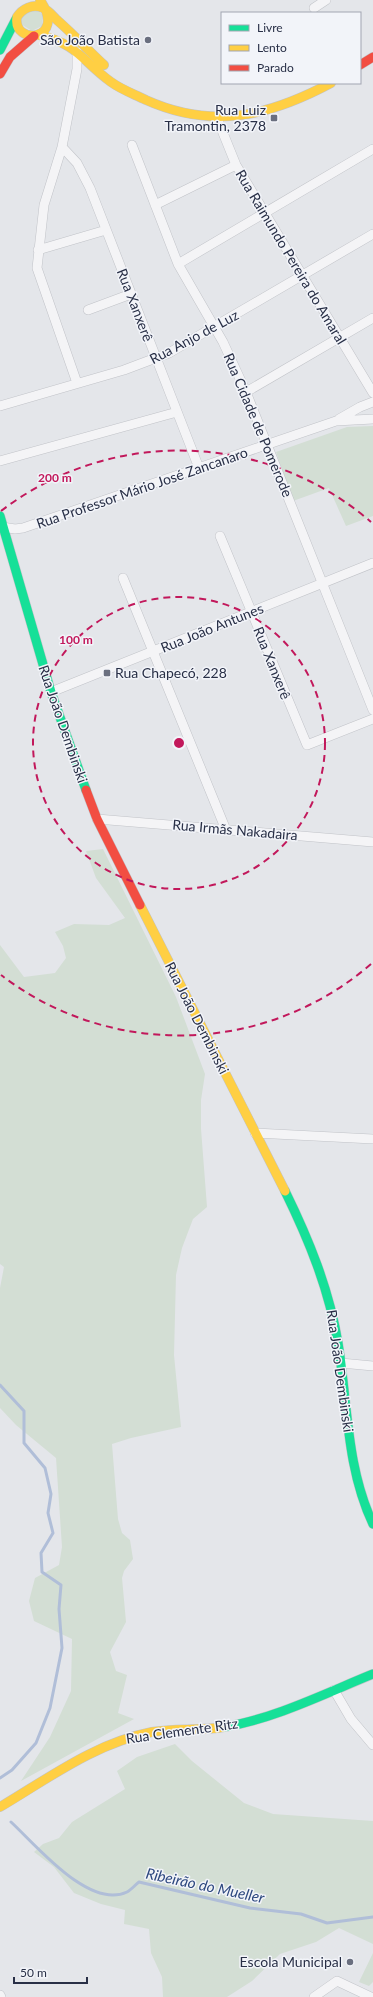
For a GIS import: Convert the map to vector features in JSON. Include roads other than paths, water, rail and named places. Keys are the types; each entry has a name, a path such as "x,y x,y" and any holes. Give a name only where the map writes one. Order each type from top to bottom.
{"main road":[{"path":"0,50 16,19 19,10 19,0"},
{"path":"0,74 10,57 47,28 49,18 40,0"},
{"path":"19,10 22,6 32,3 45,9 58,19 135,94"},
{"path":"16,19 18,28 25,35 61,41 77,52 110,82 161,107 196,117 217,118 246,116 278,108 302,99 329,84"},
{"path":"361,64 373,57"},
{"name":"Rua João Dembinski","path":"0,516 1,527 51,692 97,819 295,1211 317,1260 332,1308 341,1363 353,1463 359,1490 373,1524"},
{"name":"Rua Clemente Ritz","path":"0,1806 93,1751 114,1742 153,1732 208,1730 239,1725 272,1714 373,1674"}],"street":[{"path":"314,8 326,0"},
{"path":"77,52 77,69 62,147 46,194 37,268 38,275 77,384"},
{"path":"77,69 83,67 93,67"},
{"name":"Rua Raimundo Pereira do Amaral","path":"217,118 236,165 373,393"},
{"name":"Rua Cidade de Pomerode","path":"132,145 178,264 215,327 246,392 373,710"},
{"name":"Rua Xanxerê","path":"62,147 77,163 106,230 199,468"},
{"path":"178,264 373,148"},
{"path":"155,205 236,165"},
{"path":"38,250 106,230"},
{"name":"Rua Anjo de Luz","path":"0,406 77,384 156,358 183,346 373,234"},
{"path":"88,310 131,294"},
{"path":"246,392 373,318"},
{"path":"336,421 360,407 373,402"},
{"path":"0,461 177,412"},
{"name":"Rua Professor Mário José Zancanaro","path":"1,527 15,529 23,528 336,421 373,419"},
{"name":"Rua Xanxerê","path":"220,536 306,745 373,719"},
{"name":"Rua João Antunes","path":"51,692 373,563"},
{"path":"123,578 226,830"},
{"name":"Rua Irmãs Nakadaira","path":"97,819 373,842"},
{"path":"256,1133 373,1139"},
{"path":"341,1363 373,1366"},
{"path":"334,1690 351,1719 373,1745"},
{"path":"314,1997 337,1981 371,1997"}],"waterway":[{"name":"Ribeirão do Mueller","path":"0,1385 24,1411 24,1443 45,1468 51,1494 48,1513 53,1533 41,1553 42,1572 61,1585 59,1609 62,1648 50,1708 36,1743 12,1770 0,1778"},
{"name":"Ribeirão do Mueller","path":"11,1822 64,1872 80,1884 96,1892 112,1895 127,1892 139,1882 250,1908 301,1914 327,1923 373,1917"}],"place":[{"name":"São João Batista","path":"148,40"},
{"name":"Rua Luiz Tramontin, 2378","path":"274,118"},
{"name":"Rua Chapecó, 228","path":"107,673"},
{"name":"Escola Municipal","path":"350,1962"}]}
